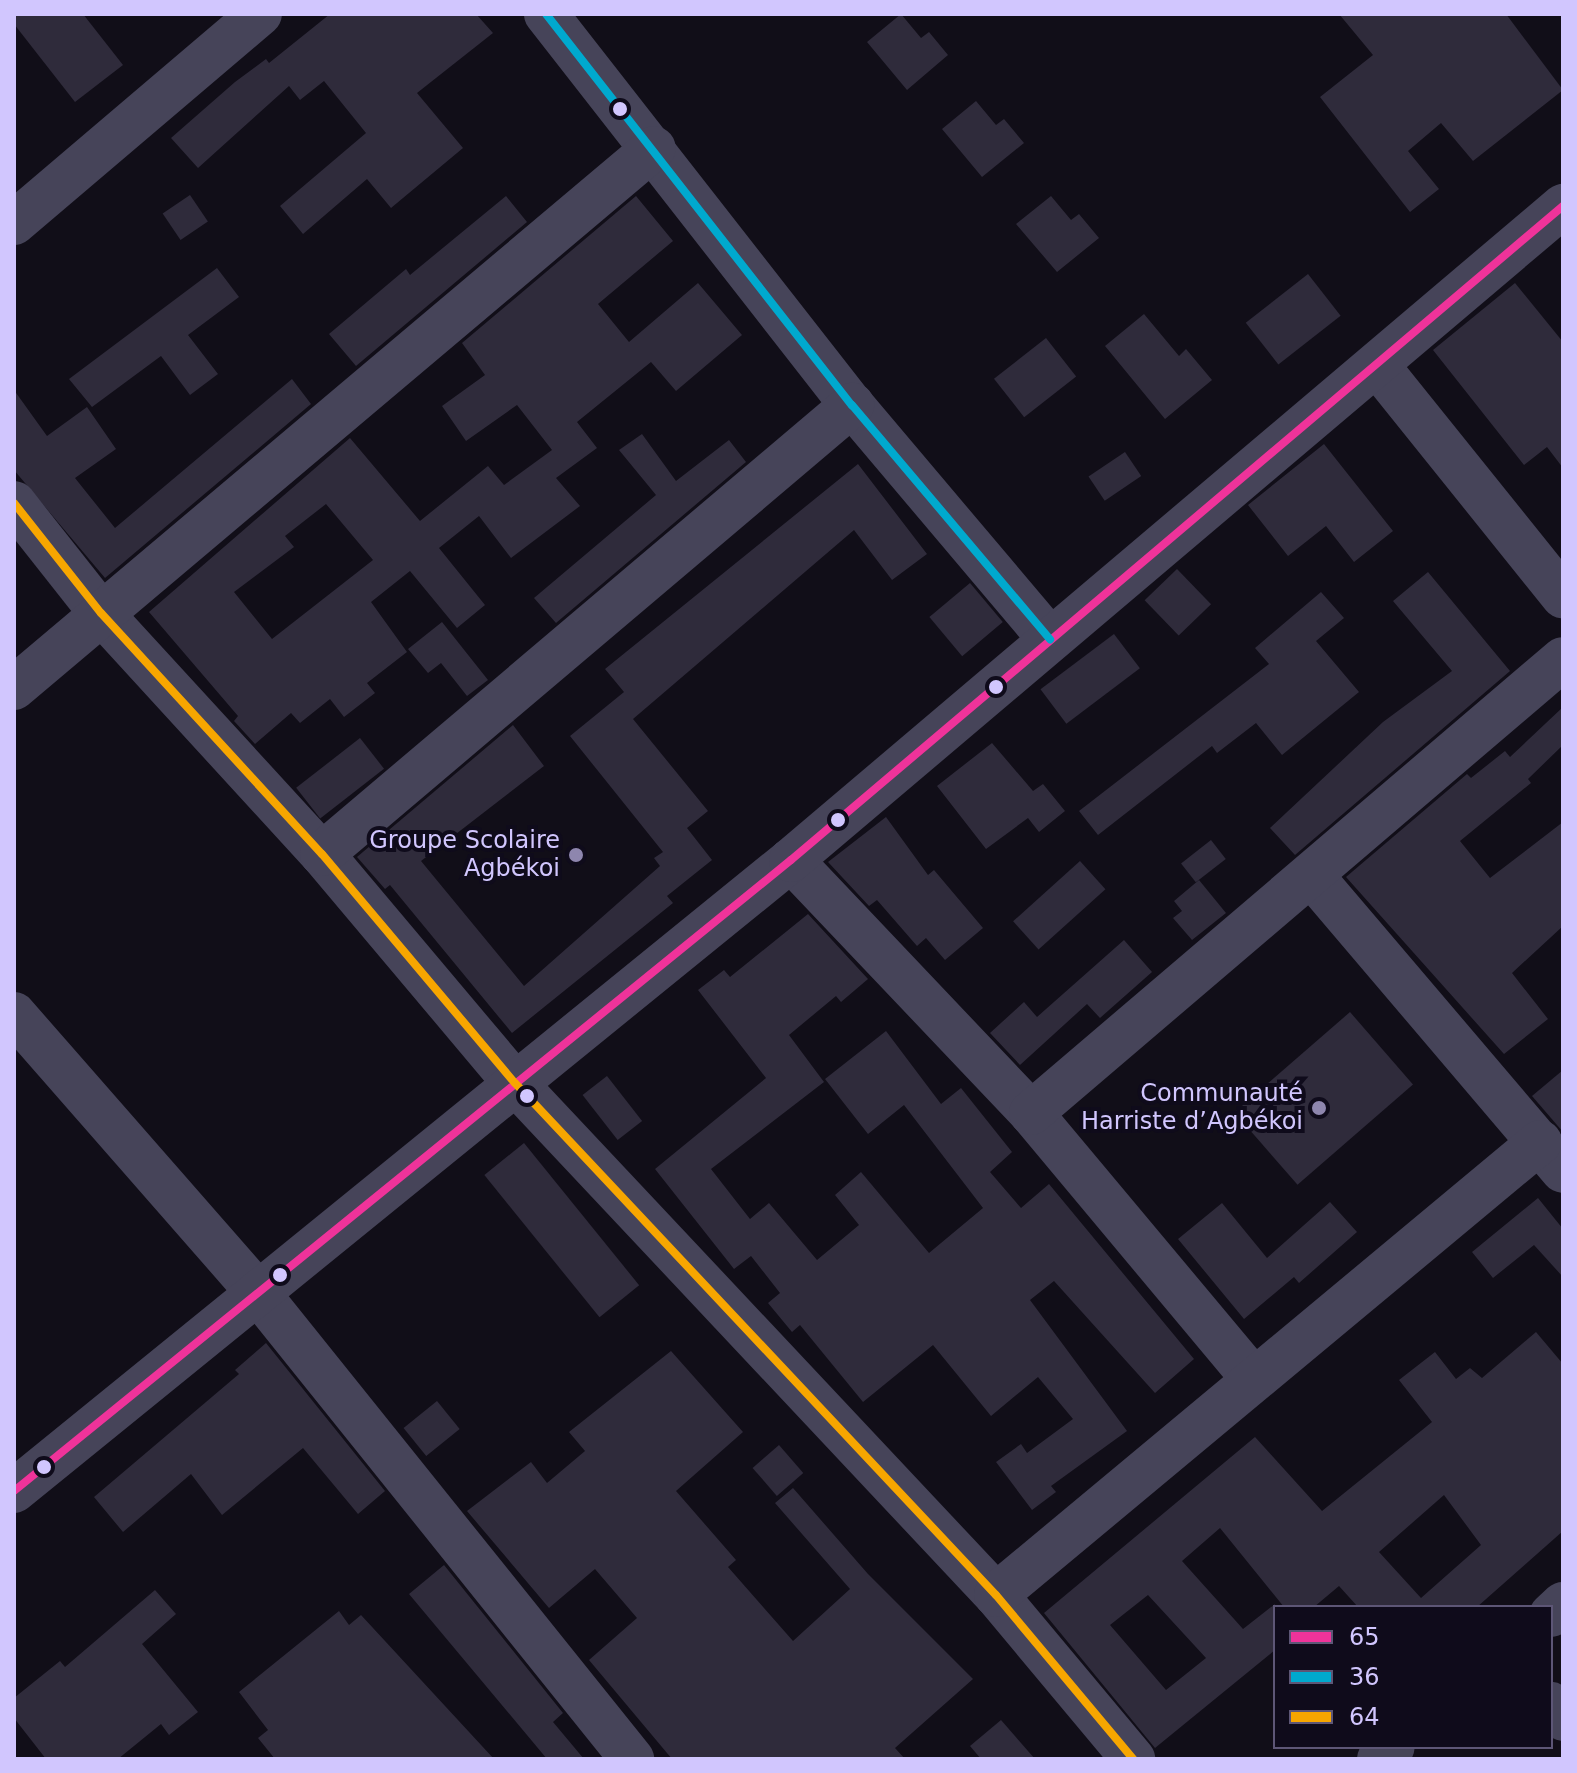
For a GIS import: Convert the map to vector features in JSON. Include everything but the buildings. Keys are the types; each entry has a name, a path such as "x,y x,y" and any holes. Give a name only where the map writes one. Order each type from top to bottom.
{"street":[{"path":"14,223 260,14"},
{"path":"546,14 654,148 852,405 1050,639"},
{"path":"14,688 654,148"},
{"path":"14,1491 791,860 1563,206"},
{"path":"1377,365 1563,596"},
{"path":"322,854 852,405"},
{"path":"14,503 101,613 322,854 515,1083 996,1595 1133,1759"},
{"path":"1031,1113 1563,659"},
{"path":"791,860 1031,1113 1252,1377"},
{"path":"996,1595 1252,1377 1552,1156 1312,876"},
{"path":"14,1014 258,1293 632,1759"}],"transit line":[{"name":"36","path":"546,14 852,405 1050,639"},
{"name":"65","path":"14,1491 791,860 1563,206"},
{"name":"64","path":"14,503 101,613 322,854 515,1083 996,1595 1133,1759"}],"place":[{"name":"Groupe Scolaire Agbékoi","path":"576,855"},
{"name":"Communauté Harriste d’Agbékoi","path":"1319,1108"}]}
